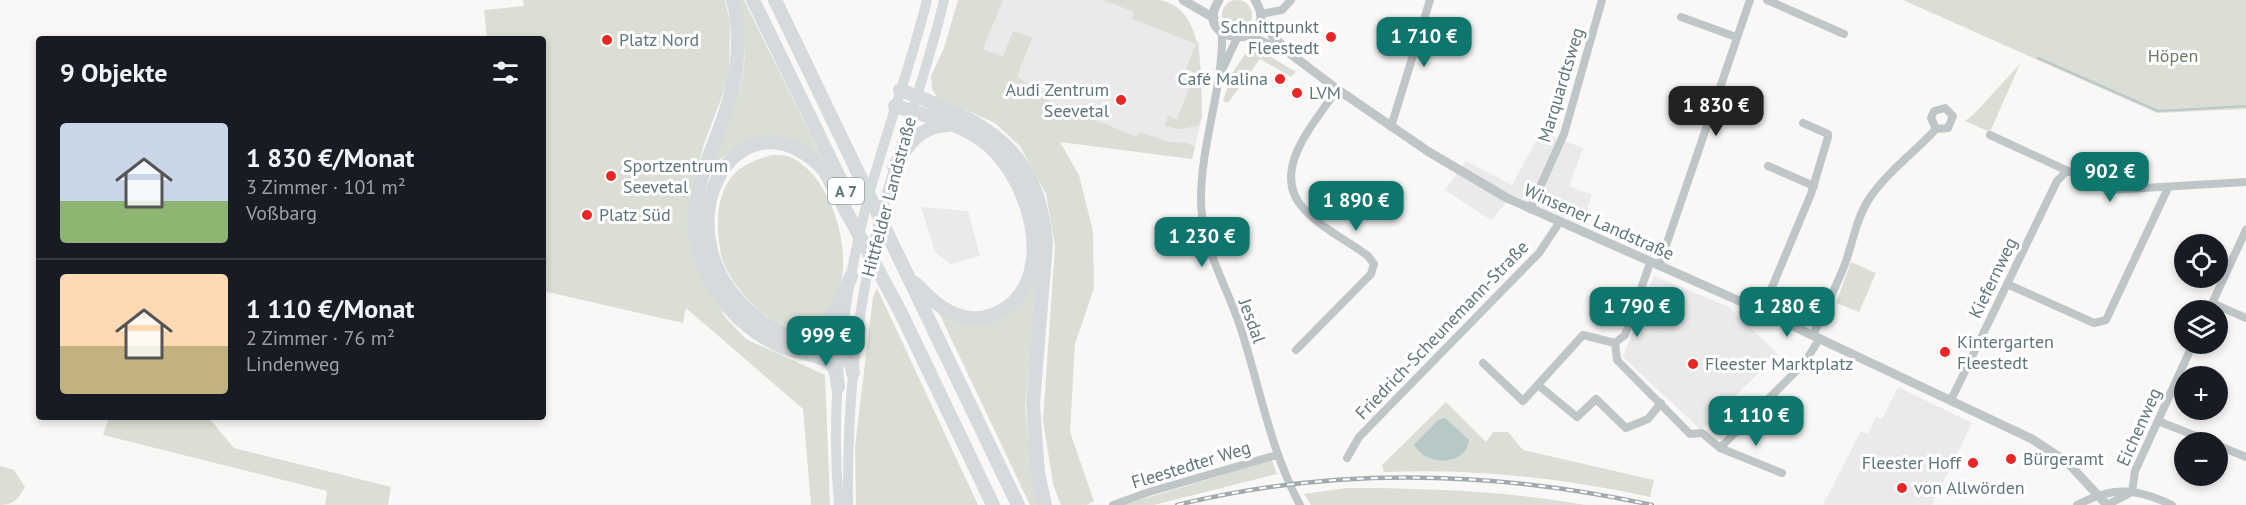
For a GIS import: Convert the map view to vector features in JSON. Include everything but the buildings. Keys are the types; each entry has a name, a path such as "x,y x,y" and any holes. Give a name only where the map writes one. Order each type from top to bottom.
{"highway":[{"path":"733,0 738,34 736,66 728,103 697,194 694,220 697,246 711,283 736,318 782,346 821,358 833,367 838,387"},
{"name":"A 7","path":"753,0 860,220 900,310 993,505"},
{"name":"A 7","path":"775,0 1018,505"},
{"path":"900,90 971,119 1001,140 1026,171 1040,202 1045,225 1046,261 1033,404 1038,473 1045,504"},
{"path":"895,106 951,124 981,139 993,149 1020,186 1031,222 1033,240 1030,268 1019,295 1009,306 982,318 968,318 941,307 909,278"},
{"path":"894,167 912,140 924,129 951,124"},
{"path":"853,373 850,362 842,349 782,333 762,322 735,298 714,260 708,239 708,200 715,180 726,164 739,153 761,145 781,144 794,147 814,160 824,170 900,310"},
{"path":"782,333 808,330 826,321 838,306 851,276"},
{"path":"821,358 842,349 859,329"}],"main road":[{"name":"Hittfelder Landstraße","path":"839,505 836,435 838,387 851,276 878,165 927,0"},
{"name":"Hittfelder Landstraße","path":"848,505 848,432 853,373 865,286 888,186 944,0"}],"street":[{"path":"1184,0 1214,18 1222,33 1237,38 1248,36 1260,18 1282,10 1291,0"},
{"path":"1213,0 1219,0 1214,18"},
{"name":"Winsener Landstraße","path":"1256,0 1260,18 1288,52 1391,127 1466,176 1559,223 1762,312 1951,400 2053,452 2072,466 2101,495 2107,505 2132,492"},
{"path":"1391,127 1430,0"},
{"name":"Marquardtsweg","path":"1530,209 1564,134 1602,0"},
{"path":"1615,343 1625,335 1655,264 1750,0"},
{"path":"1767,0 1844,34"},
{"path":"1681,17 1736,37"},
{"name":"Jesdal","path":"1222,33 1221,72 1203,162 1201,201 1204,230 1219,277 1240,326 1277,455 1300,505"},
{"name":"Winsener Landstraße","path":"1248,36 1288,52"},
{"name":"Jesdal","path":"1221,72 1237,38"},
{"path":"1296,350 1371,274 1374,264 1368,256 1308,213 1300,205 1293,189 1291,173 1295,155 1337,89"},
{"path":"1762,312 1814,186 1828,134 1803,123"},
{"path":"1720,448 1805,362 1845,262 1855,227 1872,195 1936,129"},
{"path":"1990,135 2109,190 2168,189 2246,182"},
{"path":"1768,166 1814,186"},
{"name":"Kiefernweg","path":"1951,400 2057,181 2067,171"},
{"path":"2007,284 2094,323 2106,320 2168,189"},
{"name":"Friedrich-Scheunemann-Straße","path":"1347,458 1359,437 1539,253 1559,223"},
{"path":"2213,300 2246,230"},
{"path":"2228,312 2246,318"},
{"path":"1483,363 1523,401 1583,335 1615,343"},
{"path":"1615,343 1617,360 1690,434 1702,433 1720,448 1782,473"},
{"name":"Eichenweg","path":"2132,492 2135,471 2188,354"},
{"path":"1538,385 1577,417 1596,399 1626,428 1648,419 1661,403"},
{"path":"2158,421 2186,432"},
{"path":"2228,450 2246,457"},
{"name":"Fleestedter Weg","path":"1113,505 1149,492 1277,455"},
{"path":"2077,505 2101,495 2122,490 2151,495 2172,505"}],"shaded area":[{"path":"985,0 1140,0 1199,42 1202,117 1192,159 1059,141 972,60"},
{"path":"1541,132 1583,148 1569,186 1592,195 1582,225 1513,195 1491,220 1445,190 1466,161 1512,185"},
{"path":"921,207 968,211 980,256 950,264 935,252"},
{"path":"1654,276 1729,307 1778,354 1701,430 1623,357"},
{"path":"1898,387 1972,423 1932,505 1823,505 1861,431 1868,434 1876,417 1882,419"},
{"path":"1445,418 1469,440 1466,449 1460,455 1453,459 1435,460 1419,452 1414,445 1438,420"}],"green space":[{"name":"Sportzentrum Seevetal","path":"523,0 725,0 730,22 729,78 704,144 689,199 689,232 694,260 725,317 746,339 825,375 830,505 811,505 803,409 686,308 683,323 546,292 546,36 487,36 484,10 524,6"},
{"path":"739,0 744,0 823,160 799,143 772,136 761,137 741,145 713,166 736,100 744,62 745,42"},
{"path":"958,0 1003,0 983,49 1003,57 1013,31 1032,38 1017,76 1049,101 1137,137 1140,132 1168,142 1187,143 1195,147 1192,159 1060,142 1079,175 1093,231 1094,288 1075,344 1070,432 1094,501 1087,505 1061,505 1053,484 1043,420 1055,246 1046,194 1020,146 995,123 937,97 932,89 931,76 944,48"},
{"path":"1103,0 1159,0 1175,6 1186,17 1193,31 1198,48 1201,66 1202,117 1198,126 1179,129 1165,126 1168,116 1177,119 1195,73 1186,69 1196,44 1132,19 1134,12"},
{"path":"1237,0 1248,4 1252,15 1248,26 1237,30 1226,26 1222,15 1226,4"},
{"name":"Höpen","path":"1903,0 2246,0 2246,109 2157,113"},
{"path":"1261,51 1296,72 1291,77 1260,59 1228,103 1223,101 1231,75 1245,54"},
{"path":"2020,64 1990,132 1965,121 1974,114"},
{"path":"772,155 790,157 809,170 824,190 835,216 842,244 843,271 837,296 824,315 803,326 791,327 778,323 754,306 734,282 722,258 720,248 718,215 722,194 727,184 741,168"},
{"path":"1851,262 1876,273 1859,312 1836,303"},
{"path":"1040,271 1025,406 1032,469 1039,505 1030,505 939,313 972,324 1027,294"},
{"path":"877,288 978,505 856,505 855,446 873,297"},
{"path":"1446,402 1486,442 1493,432 1508,432 1523,450 1654,480 1650,497 1518,476 1418,471 1384,472 1382,465"},
{"path":"108,420 211,420 234,448 391,487 388,505 325,505 327,491 103,435"},
{"path":"1272,460 1277,474 1154,505 1123,505"},
{"path":"0,466 14,470 25,487 15,500 5,505 0,505"},
{"path":"1346,488 1466,491 1526,496 1586,505 1311,505 1304,494"}],"waterway":[{"path":"2038,58 2158,111 2246,106"}],"railway":[{"path":"1177,505 1236,492 1296,484 1355,479 1415,478 1534,485 1652,505"}],"place":[{"name":"Schnittpunkt Fleestedt","path":"1331,37"},
{"name":"Platz Nord","path":"607,40"},
{"name":"Café Malina","path":"1280,79"},
{"name":"LVM","path":"1297,93"},
{"name":"Audi Zentrum Seevetal","path":"1121,100"},
{"name":"Sportzentrum Seevetal","path":"611,176"},
{"name":"Platz Süd","path":"587,215"},
{"name":"Kintergarten Fleestedt","path":"1945,352"},
{"name":"Fleester Marktplatz","path":"1693,364"},
{"name":"Bürgeramt","path":"2011,459"},
{"name":"Fleester Hoff","path":"1973,463"},
{"name":"von Allwörden","path":"1902,488"}]}
